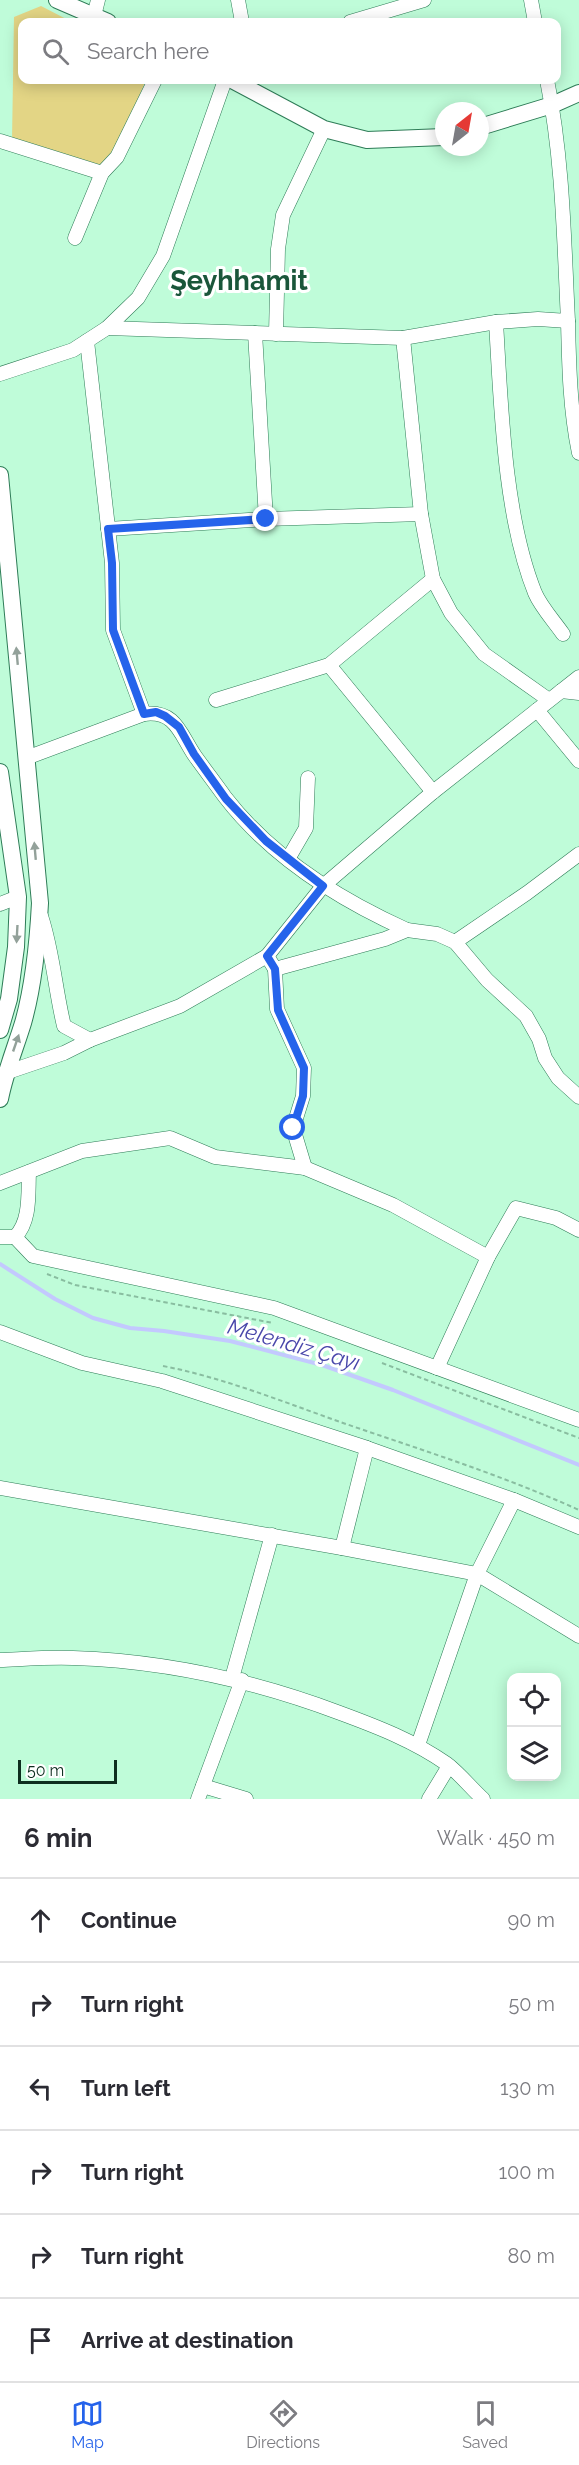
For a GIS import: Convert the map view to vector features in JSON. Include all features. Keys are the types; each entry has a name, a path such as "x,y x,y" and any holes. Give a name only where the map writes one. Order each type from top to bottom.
{"main road":[{"path":"57,0 100,13"},
{"path":"240,84 324,129 367,140 435,137"},
{"path":"489,124 552,105 579,93"},
{"path":"0,475 39,911 37,940 23,1021 5,1072 0,1099"},
{"path":"0,1030 9,999 16,947 18,897 1,779"}],"street":[{"path":"364,18 424,0"},
{"path":"531,0 534,18"},
{"path":"75,238 102,173 117,157 153,84"},
{"path":"0,374 73,351 106,327 138,298 164,256 224,84"},
{"path":"548,84 564,222 572,420 579,453"},
{"path":"276,334 278,249 284,215 324,129"},
{"path":"0,141 102,173"},
{"path":"106,327 403,338 496,322 538,319 568,321"},
{"path":"496,322 510,488 523,557 536,595 563,634"},
{"path":"255,333 266,519"},
{"path":"403,338 421,514 433,579 451,613 484,654 555,696 579,693"},
{"path":"87,341 112,563 113,630 144,714"},
{"path":"108,529 266,519 421,514"},
{"path":"216,700 328,665 433,579"},
{"path":"328,665 433,792"},
{"path":"5,1072 64,1053 90,1040 180,1006 267,956 323,886 433,792 579,677"},
{"path":"537,710 579,761"},
{"path":"26,758 144,714 156,712 165,716 179,727 194,754 226,799 266,841 288,859 323,886 359,909 407,930 437,934 455,942 487,980 526,1016 539,1039 545,1058 558,1078 579,1097"},
{"path":"288,859 306,828 308,778"},
{"path":"455,942 577,859"},
{"path":"0,904 18,897"},
{"path":"39,911 51,944 64,1026 90,1040"},
{"path":"275,969 385,939 407,930"},
{"path":"267,956 275,969 278,1010 304,1068 303,1096 293,1128 305,1168"},
{"path":"0,1183 82,1151 170,1138 214,1157 305,1168 393,1205 488,1257"},
{"path":"0,1237 15,1237 22,1230 28,1203 29,1172"},
{"path":"437,1368 488,1257 516,1208 556,1218 579,1230"},
{"path":"15,1237 33,1256 274,1308 579,1420"},
{"path":"0,1332 82,1363 162,1381 367,1448 514,1500 579,1527"},
{"path":"342,1548 367,1448"},
{"path":"0,1488 272,1535 477,1574 579,1636"},
{"path":"418,1745 477,1574 514,1500"},
{"path":"246,1799 200,1792 237,1679 272,1535"},
{"path":"0,1660 73,1658 163,1666 237,1679 315,1703 418,1745 449,1766 483,1799"},
{"path":"429,1799 449,1766"}],"path":[{"path":"45,1273 75,1285 280,1325"},
{"path":"380,1362 579,1438"}],"shaded area":[{"path":"41,6 64,18 18,18 18,84 144,84 108,171 12,140 14,17"}],"waterway":[{"name":"Melendiz Çayı","path":"0,1264 55,1299 93,1318 130,1328 230,1341 322,1365 393,1390 579,1465"}],"district":[{"name":"Şeyhhamit","path":"239,280"}],"route":[{"path":"266,519 108,529 112,563 111,600 113,630 144,714 156,712 179,727 194,754 226,799 266,841 323,886 267,956 275,969 278,1010 304,1068 303,1096 293,1128"}]}
